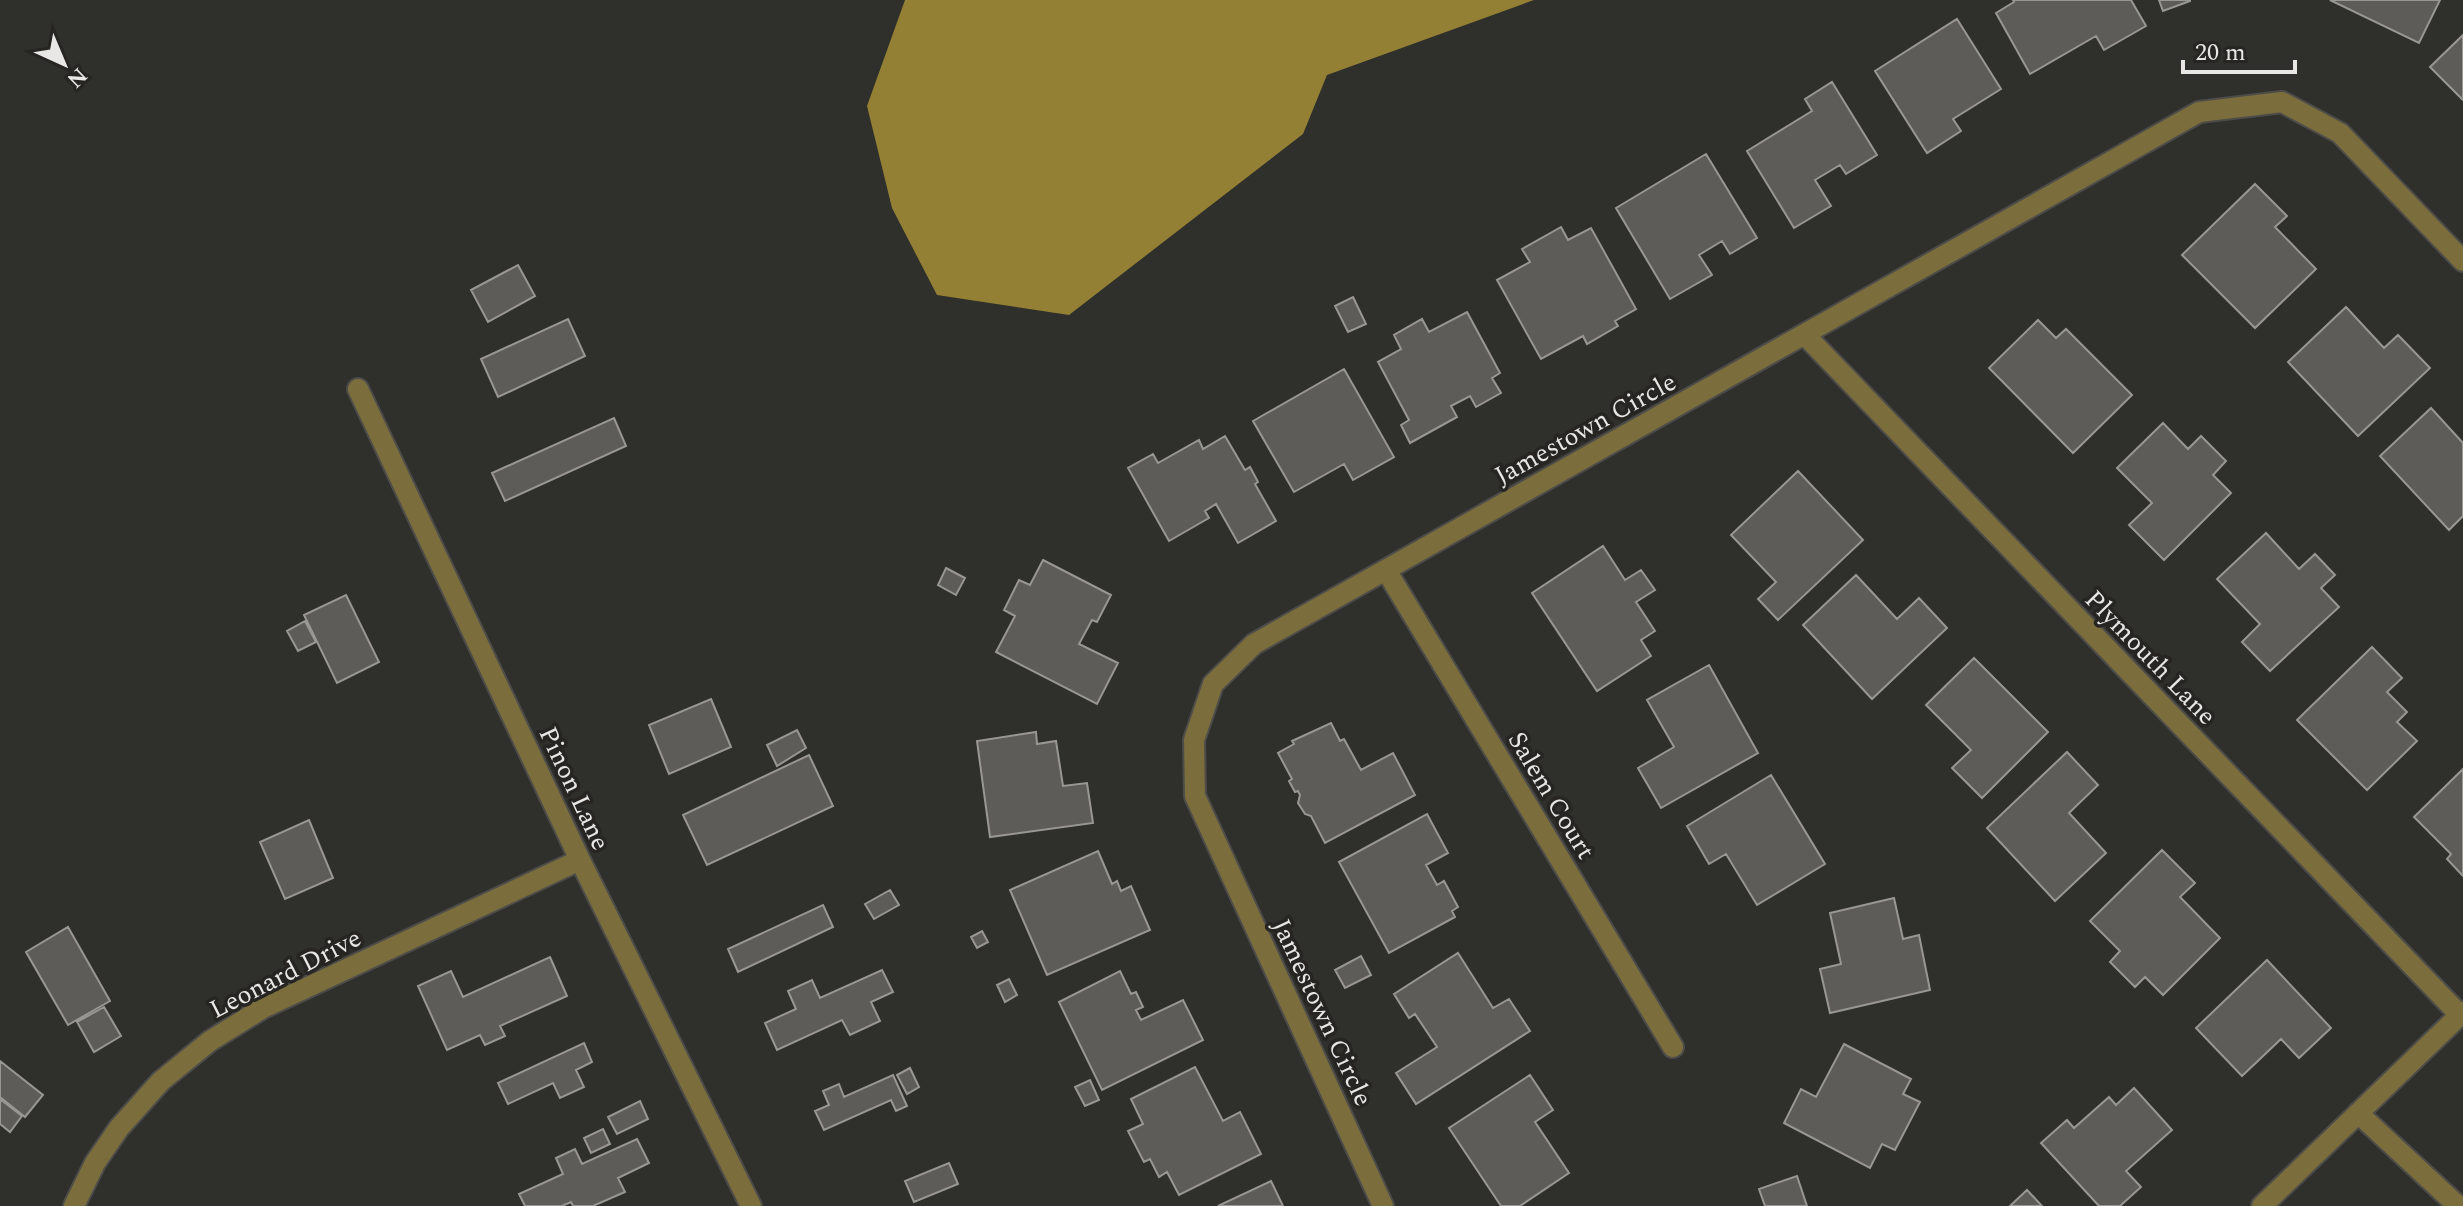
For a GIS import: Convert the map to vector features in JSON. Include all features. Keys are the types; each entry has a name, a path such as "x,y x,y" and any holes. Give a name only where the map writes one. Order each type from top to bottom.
{"street":[{"name":"Jamestown Circle","path":"1383,1206 1195,796 1194,740 1213,684 1254,644 2199,112 2282,102 2340,133 2463,261"},
{"name":"Plymouth Lane","path":"1805,335 2462,1013"},
{"name":"Pinon Lane","path":"358,389 580,860 751,1206"},
{"name":"Salem Court","path":"1386,570 1673,1047"},
{"name":"Leonard Drive","path":"74,1206 95,1163 119,1128 161,1081 210,1041 263,1008 580,860"},
{"path":"2262,1206 2462,1013"},
{"path":"2358,1113 2458,1206"}],"shaded area":[{"path":"905,0 1534,0 1327,75 1303,134 1069,315 937,295 892,208 867,106"}],"building":[{"path":"2013,0 2131,0 2146,26 2104,50 2096,36 2030,74 1996,13"},
{"path":"2159,0 2190,0 2190,1 2163,11"},
{"path":"2330,0 2440,0 2419,43"},
{"path":"1957,19 2001,89 1953,119 1961,131 1927,153 1875,71"},
{"path":"2463,35 2463,100 2430,67"},
{"path":"1832,82 1877,155 1846,174 1840,165 1815,180 1831,206 1794,228 1747,151 1812,111 1805,99"},
{"path":"1706,154 1757,238 1730,254 1722,241 1699,255 1712,275 1670,299 1616,208"},
{"path":"2255,184 2287,216 2275,227 2316,269 2255,328 2182,255"},
{"path":"1561,227 1568,240 1591,228 1636,309 1615,321 1618,326 1587,344 1583,336 1541,359 1497,280 1530,262 1522,249"},
{"path":"518,265 535,296 488,322 471,290"},
{"path":"1353,297 1366,324 1348,332 1335,306"},
{"path":"2346,307 2384,348 2398,335 2430,368 2358,436 2288,362"},
{"path":"1467,312 1500,373 1492,378 1501,393 1476,407 1470,396 1451,406 1457,417 1410,443 1401,425 1409,420 1378,362 1401,349 1394,335 1422,319 1429,332"},
{"path":"568,319 585,356 498,397 481,359"},
{"path":"2038,320 2056,338 2066,329 2132,395 2073,453 1989,368"},
{"path":"1344,369 1394,457 1353,480 1344,464 1294,492 1253,421"},
{"path":"2431,408 2463,443 2463,516 2449,530 2380,456"},
{"path":"614,418 626,446 505,501 492,473"},
{"path":"2163,423 2188,449 2201,436 2226,461 2213,475 2231,493 2164,560 2129,525 2152,503 2117,468"},
{"path":"1225,436 1245,470 1250,467 1258,482 1255,484 1276,521 1238,543 1216,504 1205,511 1209,518 1169,541 1128,468 1153,454 1158,463 1199,440 1203,449"},
{"path":"1798,471 1863,540 1778,620 1758,599 1776,582 1731,535"},
{"path":"2266,533 2299,569 2315,554 2335,575 2321,588 2339,607 2270,671 2242,642 2260,624 2217,579"},
{"path":"1603,546 1625,580 1641,570 1655,590 1636,602 1655,631 1641,640 1651,656 1597,691 1532,593"},
{"path":"1043,560 1111,595 1097,622 1092,620 1079,644 1118,663 1097,704 996,652 1015,616 1004,610 1019,580 1030,585"},
{"path":"946,568 965,578 956,595 938,585"},
{"path":"1856,575 1897,619 1919,598 1947,628 1872,699 1803,625"},
{"path":"346,595 379,662 337,683 304,615"},
{"path":"305,621 316,642 298,651 287,631"},
{"path":"2372,647 2402,678 2387,692 2407,712 2397,722 2417,741 2367,790 2297,720"},
{"path":"1974,658 2048,732 1982,798 1952,768 1971,750 1926,705"},
{"path":"1709,665 1758,753 1661,808 1638,768 1674,747 1647,700"},
{"path":"711,699 731,747 669,774 649,725"},
{"path":"1331,723 1361,770 1393,753 1415,795 1325,843 1311,816 1305,814 1298,803 1300,795 1289,781 1292,779 1278,753 1294,744 1292,741"},
{"path":"797,730 806,748 777,766 767,745"},
{"path":"1036,732 1037,744 1056,741 1063,786 1087,783 1093,823 990,837 977,741"},
{"path":"2067,752 2098,785 2069,813 2106,853 2055,901 1987,828"},
{"path":"809,755 833,806 707,865 683,815"},
{"path":"2463,769 2463,876 2447,859 2451,854 2414,817"},
{"path":"1771,775 1825,864 1757,905 1726,854 1709,864 1687,826"},
{"path":"1427,814 1448,853 1426,865 1437,885 1444,881 1458,907 1452,911 1455,917 1389,953 1339,862"},
{"path":"309,820 333,878 285,899 260,842"},
{"path":"2162,850 2195,883 2180,897 2220,938 2163,995 2145,977 2135,987 2110,962 2120,951 2090,921"},
{"path":"1098,851 1112,884 1117,881 1121,891 1131,886 1150,930 1047,975 1010,890"},
{"path":"890,890 899,905 874,919 865,904"},
{"path":"1894,898 1903,939 1919,935 1930,990 1830,1013 1820,969 1841,964 1830,913"},
{"path":"823,905 833,927 738,972 728,949"},
{"path":"68,927 110,1001 68,1025 26,952"},
{"path":"982,931 988,942 977,948 971,937"},
{"path":"1458,953 1493,1008 1509,999 1530,1031 1416,1104 1396,1073 1437,1047 1415,1014 1409,1018 1394,994"},
{"path":"1361,956 1371,975 1345,988 1335,970"},
{"path":"550,957 567,996 500,1026 505,1036 485,1045 480,1035 447,1050 418,986 451,971 463,997"},
{"path":"2267,960 2331,1028 2299,1058 2281,1039 2242,1076 2196,1028"},
{"path":"882,970 893,992 871,1002 880,1021 850,1035 842,1020 777,1050 765,1023 796,1009 788,991 812,980 820,998"},
{"path":"1120,971 1131,994 1136,992 1143,1007 1136,1010 1141,1020 1183,1000 1203,1040 1102,1090 1059,1002"},
{"path":"1009,979 1017,995 1005,1002 997,985"},
{"path":"104,1007 121,1036 94,1052 77,1022"},
{"path":"584,1043 592,1062 576,1070 584,1087 560,1098 553,1083 508,1104 498,1083"},
{"path":"1844,1044 1911,1079 1903,1094 1920,1102 1895,1150 1882,1144 1870,1168 1784,1123 1801,1089 1816,1097"},
{"path":"0,1061 43,1095 25,1117 0,1097"},
{"path":"1195,1067 1223,1121 1240,1112 1261,1154 1179,1195 1167,1172 1159,1177 1150,1159 1144,1162 1128,1131 1143,1124 1131,1099"},
{"path":"910,1068 919,1087 907,1094 897,1075"},
{"path":"893,1075 907,1106 896,1111 891,1100 824,1130 815,1111 829,1105 823,1091 839,1084 844,1097"},
{"path":"1530,1075 1553,1110 1535,1122 1569,1173 1520,1206 1501,1206 1449,1128"},
{"path":"1090,1080 1099,1100 1085,1106 1075,1087"},
{"path":"2134,1088 2172,1130 2126,1171 2141,1187 2120,1206 2099,1206 2041,1143 2067,1120 2074,1128 2109,1097 2116,1105"},
{"path":"0,1099 22,1116 10,1132 0,1124"},
{"path":"640,1101 648,1119 617,1134 608,1117"},
{"path":"603,1129 610,1144 591,1153 584,1138"},
{"path":"637,1139 649,1163 618,1178 625,1192 593,1206 573,1206 571,1202 562,1206 525,1206 519,1194 563,1174 556,1158 575,1149 582,1164"},
{"path":"949,1163 958,1184 914,1202 905,1181"},
{"path":"1797,1176 1807,1206 1765,1206 1759,1189"},
{"path":"1271,1181 1283,1206 1218,1206"},
{"path":"2027,1190 2042,1206 2010,1206"}]}
